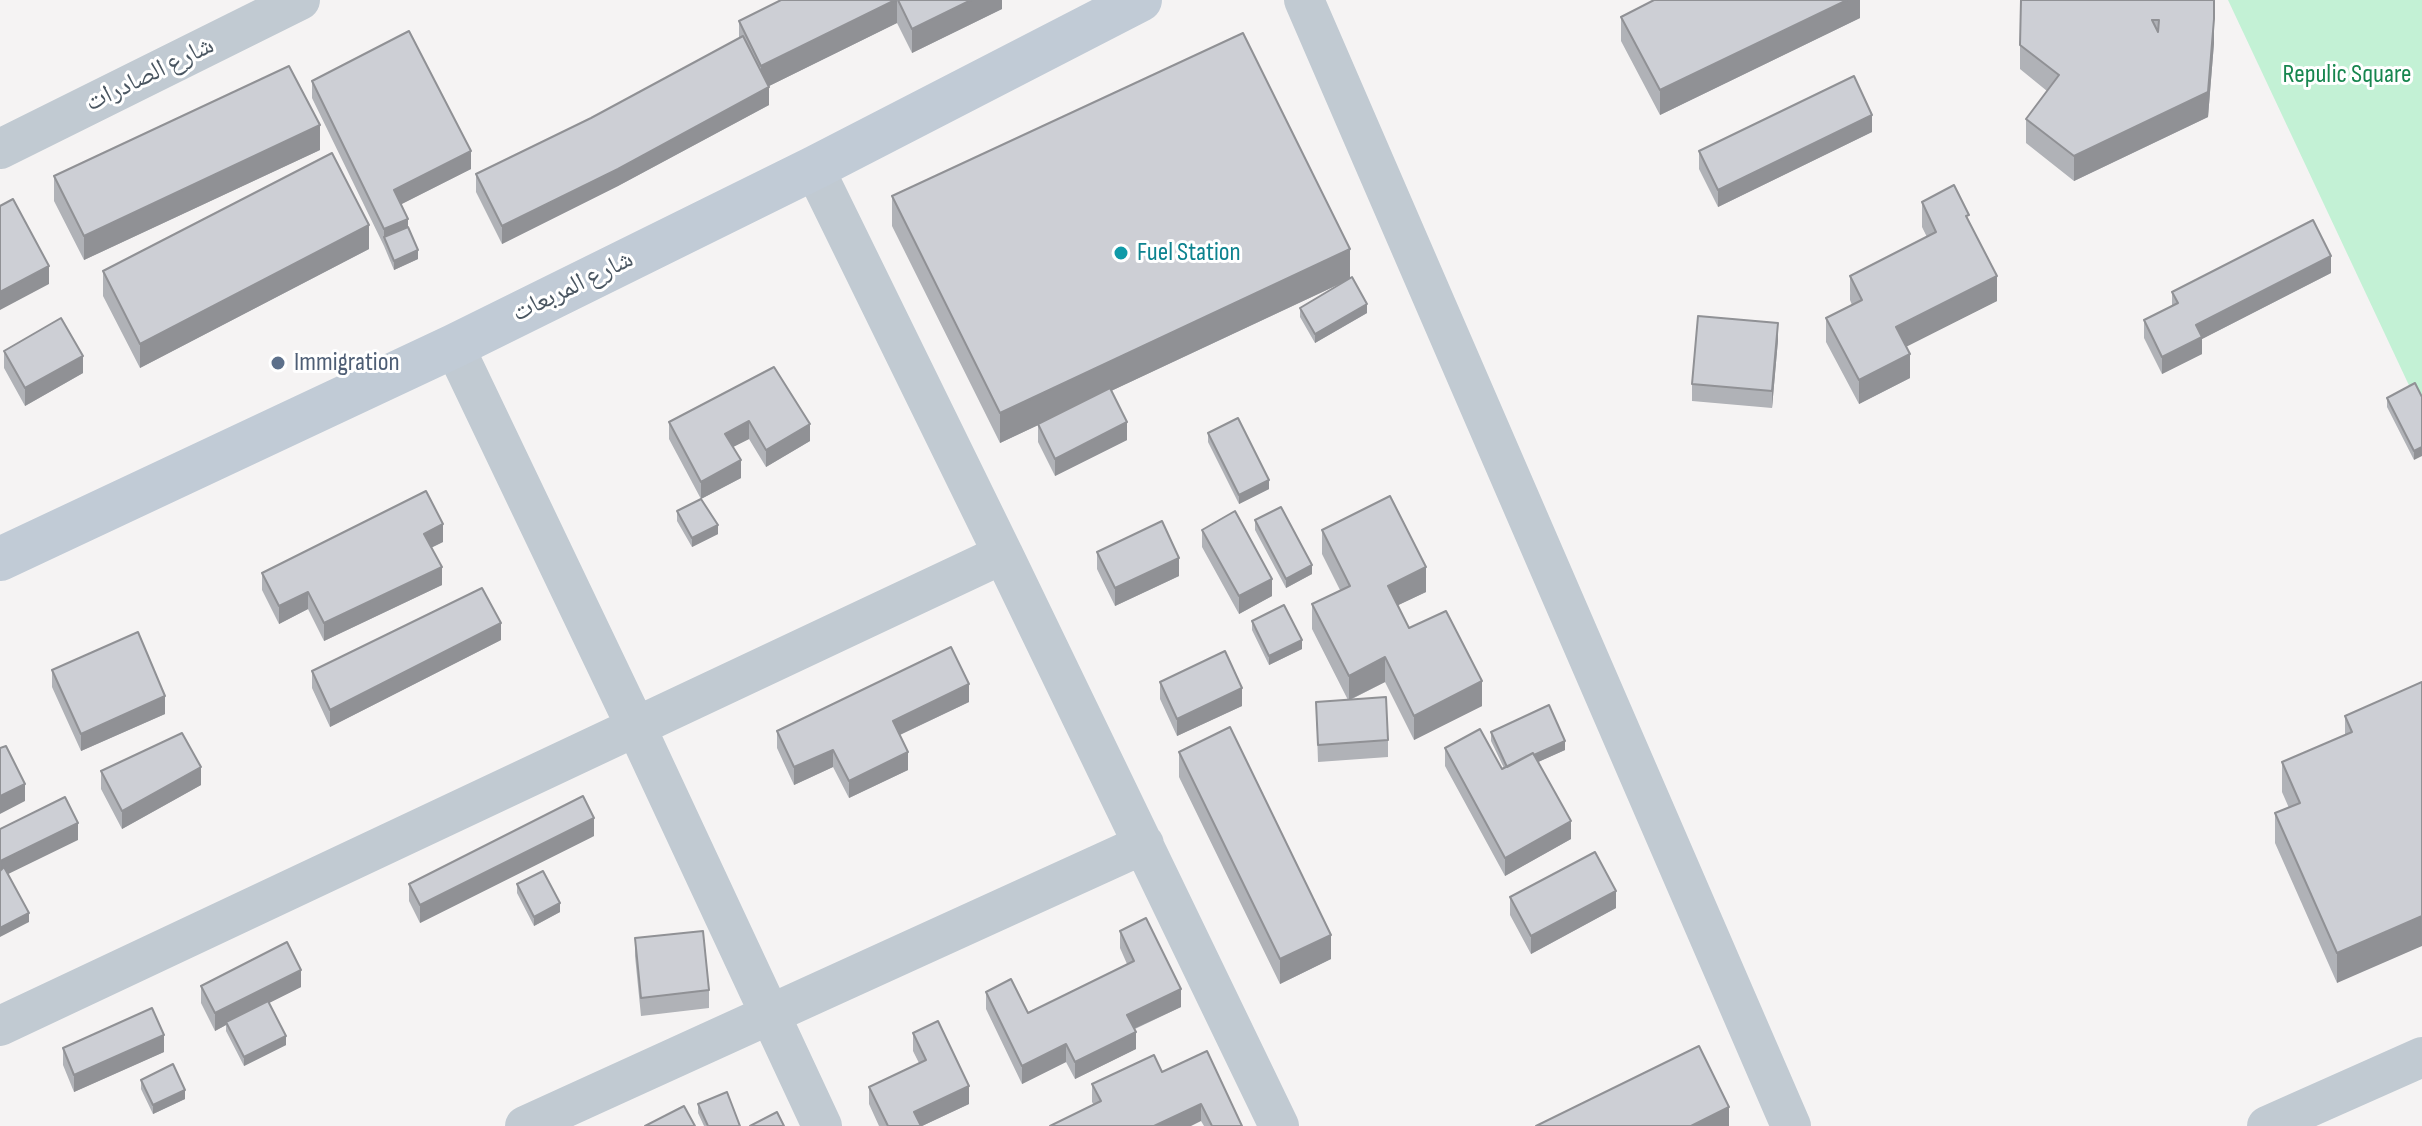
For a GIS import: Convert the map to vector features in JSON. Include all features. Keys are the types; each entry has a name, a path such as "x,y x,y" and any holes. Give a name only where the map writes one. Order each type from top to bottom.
{"main road":[{"name":"شارع المربعات","path":"0,559 454,346 814,168 1140,0"}],"street":[{"name":"شارع الصادرات","path":"0,149 300,0"},
{"path":"1304,0 1791,1126"},
{"path":"814,168 1279,1126"},
{"path":"454,346 822,1126"},
{"path":"0,1026 1003,554"},
{"path":"525,1126 1144,844"},
{"path":"2267,1126 2422,1057"}],"green space":[{"name":"Repulic Square","path":"2228,0 2422,0 2422,413"}],"building":[{"path":"781,0 895,0 761,66 739,21"},
{"path":"898,0 971,0 912,29"},
{"path":"1654,0 1847,0 1660,90 1621,17"},
{"path":"2021,0 2214,0 2208,92 2074,156 2026,119 2059,75 2020,45","holes":["2152,20 2159,20 2158,32"]},
{"path":"409,31 471,151 394,190 408,219 384,229 312,81"},
{"name":"Fuel Station","path":"1243,33 1350,249 1000,413 892,196"},
{"path":"743,36 769,87 618,169 502,226 476,174 591,118"},
{"path":"289,66 320,125 84,236 54,176"},
{"path":"1854,76 1872,115 1718,190 1699,151"},
{"path":"332,153 369,225 140,344 103,271"},
{"path":"1954,185 1997,276 1896,327 1910,354 1859,380 1826,318 1862,300 1850,276 1936,232 1922,202"},
{"path":"13,199 49,266 0,292 0,206"},
{"path":"2313,220 2331,256 2196,325 2202,337 2162,357 2144,320 2178,303 2172,292"},
{"path":"408,227 418,250 394,261 384,237"},
{"path":"1352,277 1367,304 1315,334 1300,308"},
{"path":"1698,316 1778,323 1772,391 1692,384"},
{"path":"61,318 83,356 25,388 4,351"},
{"path":"774,367 810,424 766,450 749,421 725,434 741,460 701,482 669,422"},
{"path":"2415,383 2422,397 2422,447 2414,451 2387,398"},
{"path":"1110,388 1127,422 1055,459 1038,424"},
{"path":"1238,418 1269,480 1239,495 1208,433"},
{"path":"426,491 443,524 424,534 442,567 324,623 308,592 279,606 262,573"},
{"path":"1390,496 1426,567 1388,586 1409,628 1446,611 1482,681 1414,716 1385,657 1349,676 1312,604 1350,586 1322,530"},
{"path":"701,499 718,525 692,538 677,511"},
{"path":"1281,507 1312,565 1286,579 1255,520"},
{"path":"1235,511 1272,579 1239,596 1202,530"},
{"path":"1162,521 1179,558 1115,588 1097,552"},
{"path":"482,588 501,623 330,710 312,671"},
{"path":"1284,605 1302,640 1269,656 1252,621"},
{"path":"138,632 165,696 81,734 52,670"},
{"path":"951,647 969,684 893,721 908,752 849,781 833,750 794,767 777,731"},
{"path":"1225,651 1242,688 1177,719 1160,682"},
{"path":"2422,682 2422,916 2337,953 2275,813 2300,803 2282,762 2352,732 2345,716"},
{"path":"1386,697 1388,740 1318,745 1316,702"},
{"path":"1549,705 1565,741 1507,767 1491,732"},
{"path":"1230,727 1331,935 1280,959 1179,752"},
{"path":"1480,729 1502,769 1533,753 1571,821 1505,858 1445,748"},
{"path":"182,733 201,767 122,811 101,771"},
{"path":"6,746 25,784 0,796 0,748"},
{"path":"583,796 594,818 420,905 409,884"},
{"path":"65,797 78,823 0,861 0,829"},
{"path":"1595,852 1616,891 1531,936 1510,897"},
{"path":"4,867 29,913 0,928 0,871"},
{"path":"543,871 560,903 534,917 517,884"},
{"path":"1146,918 1181,989 1127,1015 1136,1032 1075,1062 1066,1044 1022,1066 986,992 1011,979 1028,1013 1134,961 1120,931"},
{"path":"703,931 709,990 641,998 635,938"},
{"path":"287,942 301,970 215,1013 201,986"},
{"path":"268,1001 286,1036 244,1057 226,1022"},
{"path":"152,1008 164,1035 74,1075 63,1048"},
{"path":"938,1021 969,1086 914,1112 921,1126 888,1126 869,1087 926,1060 913,1033"},
{"path":"1699,1046 1729,1107 1691,1126 1536,1126"},
{"path":"1207,1051 1242,1126 1212,1126 1201,1104 1154,1126 1050,1126 1101,1101 1092,1084 1154,1055 1162,1072"},
{"path":"173,1064 185,1090 153,1105 141,1080"},
{"path":"727,1092 740,1126 708,1126 698,1104"},
{"path":"684,1106 695,1126 645,1126"},
{"path":"777,1112 784,1126 750,1126"}],"place":[{"name":"Fuel Station","path":"1121,253"},
{"name":"Immigration","path":"278,363"}]}
